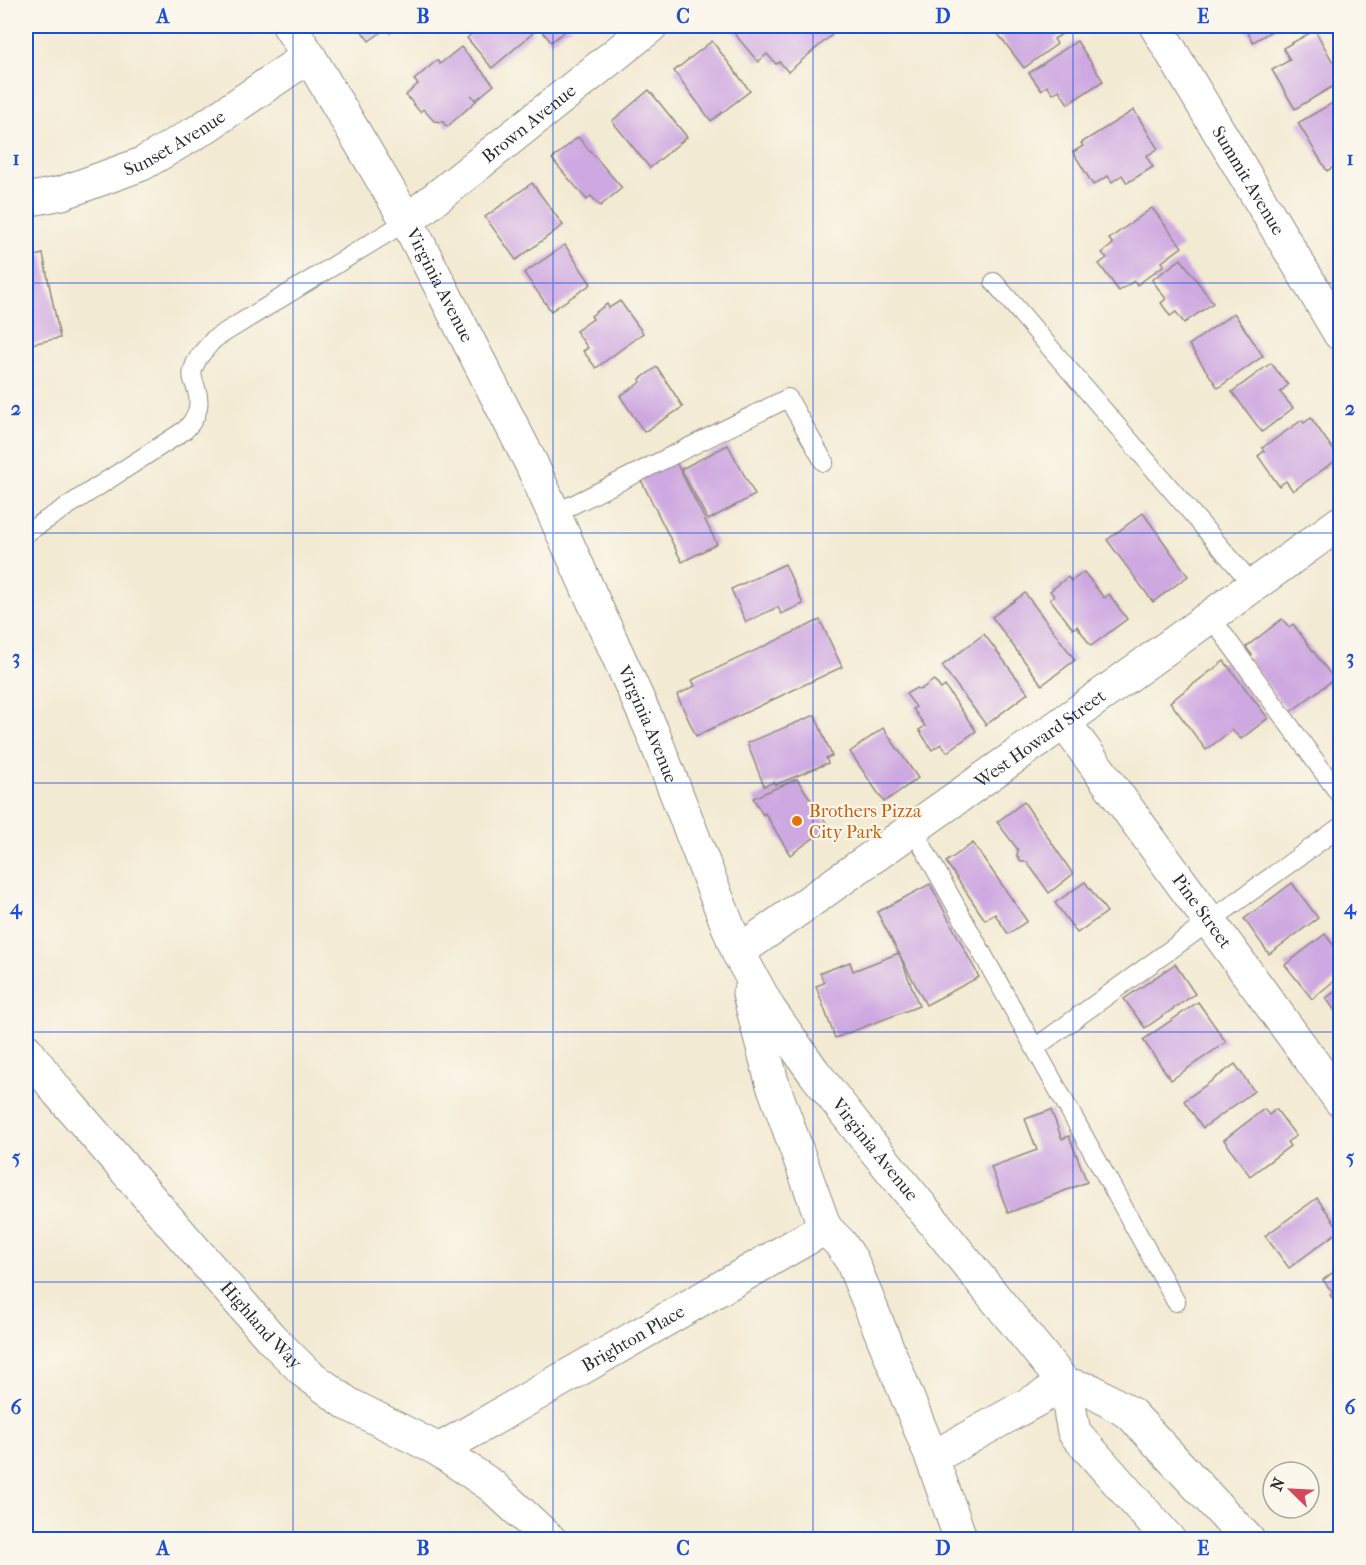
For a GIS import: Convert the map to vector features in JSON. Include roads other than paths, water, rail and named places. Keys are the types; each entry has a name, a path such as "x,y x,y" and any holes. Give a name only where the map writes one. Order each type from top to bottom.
{"street":[{"name":"Virginia Avenue","path":"289,26 407,221 531,463 652,731 738,952 769,1009 813,1071 1065,1384 1074,1432 1169,1539"},
{"name":"Brown Avenue","path":"407,221 651,26"},
{"name":"Summit Avenue","path":"1156,26 1341,334"},
{"name":"Sunset Avenue","path":"26,200 62,193 142,164 202,129 309,56"},
{"name":"West Howard Street","path":"738,952 1341,523"},
{"name":"Pine Street","path":"1064,722 1341,1100"},
{"path":"738,952 772,1082 825,1228 840,1243 852,1261 932,1458 961,1539"},
{"name":"Highland Way","path":"26,1050 58,1092 270,1337 306,1373 348,1404 440,1450 492,1486 550,1539"},
{"name":"Brighton Place","path":"440,1450 825,1228"},
{"path":"932,1458 1065,1384 1092,1391 1131,1414 1248,1539"}],"lane":[{"path":"26,533 193,422 198,410 198,395 192,377 193,369 199,356 214,339 407,221"},
{"path":"994,282 1253,585"},
{"path":"554,514 788,398 824,462"},
{"path":"1210,616 1341,795"},
{"path":"1036,1047 1341,828"},
{"path":"913,829 1176,1302"}],"place":[{"name":"Brothers Pizza City Park","path":"797,821"}]}
